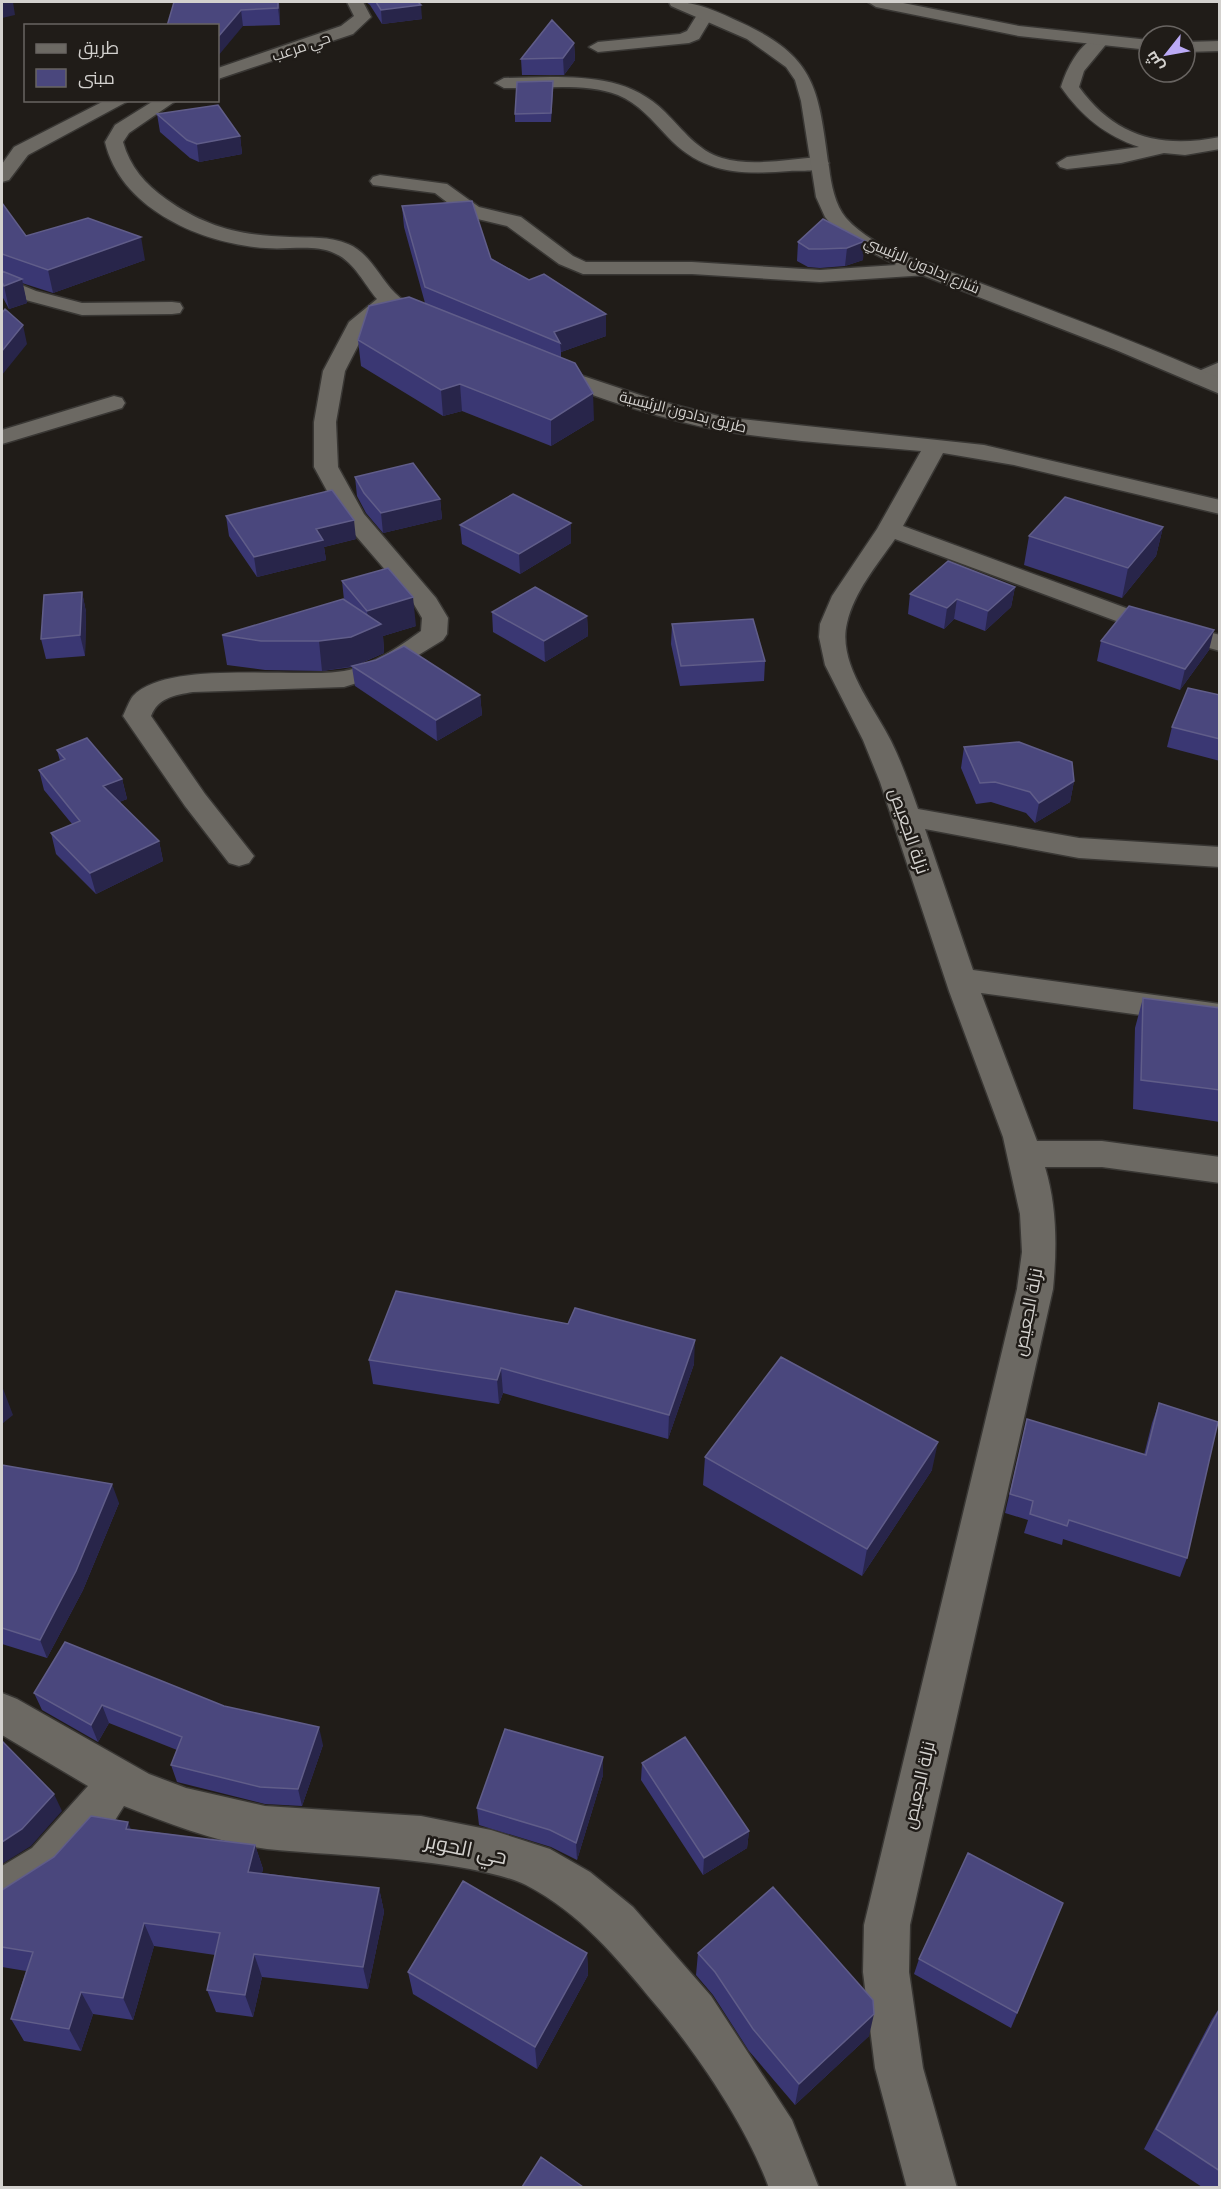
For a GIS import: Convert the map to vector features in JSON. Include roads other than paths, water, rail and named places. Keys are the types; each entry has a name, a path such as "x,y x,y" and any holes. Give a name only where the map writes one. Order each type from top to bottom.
{"street":[{"name":"حي مرعب","path":"219,74 347,30 363,17 356,2"},
{"name":"شارع بدادون الرئيسي","path":"677,2 746,32 794,65 806,82 819,163 831,212 844,229 867,243 927,270 1214,378"},
{"path":"876,2 986,26 1099,42 1137,44"},
{"path":"598,47 652,44 689,38 706,14"},
{"path":"1099,42 1075,70 1070,87 1090,113 1127,136 1164,148"},
{"path":"1197,47 1220,46"},
{"path":"504,83 594,85 627,93 659,117 697,155 718,165 748,167 819,163"},
{"path":"2,177 21,151 117,102"},
{"path":"165,102 122,129 114,142 119,159 150,197 175,216 212,234 248,241 315,244 344,249 358,262 389,300 448,329"},
{"path":"1067,163 1122,157 1164,148 1190,148 1220,143"},
{"path":"380,181 440,188 472,212 514,221 566,260 583,268 704,269 820,276 927,270"},
{"path":"2,283 29,296 82,309 172,308"},
{"path":"239,856 195,800 137,716 136,710 140,700 151,693 195,684 245,680 345,679 381,665 434,634 435,618 423,598 353,517 326,467 325,422 328,393 334,371 357,327 389,300"},
{"name":"طريق بدادون الرئيسية","path":"524,361 640,404 700,419 786,433 936,445 1037,463 1220,507"},
{"path":"2,437 114,403"},
{"name":"نزلة الجعيص","path":"932,2187 899,2068 886,1972 887,1925 1037,1277 1040,1243 1027,1154 961,979 882,751 855,701 836,655 831,636 834,618 842,602 888,529 936,445"},
{"path":"888,529 1136,620 1220,643"},
{"path":"904,816 1079,848 1220,857"},
{"path":"961,979 1220,1015"},
{"path":"1027,1154 1102,1154 1220,1170"},
{"name":"حي الحوير","path":"2,1713 136,1790 186,1809 265,1827 421,1838 491,1852 534,1865 574,1888 617,1923 654,1963 694,2013 775,2137 794,2187"},
{"path":"2,1895 9,1886 48,1864 95,1813 117,1779"}]}
